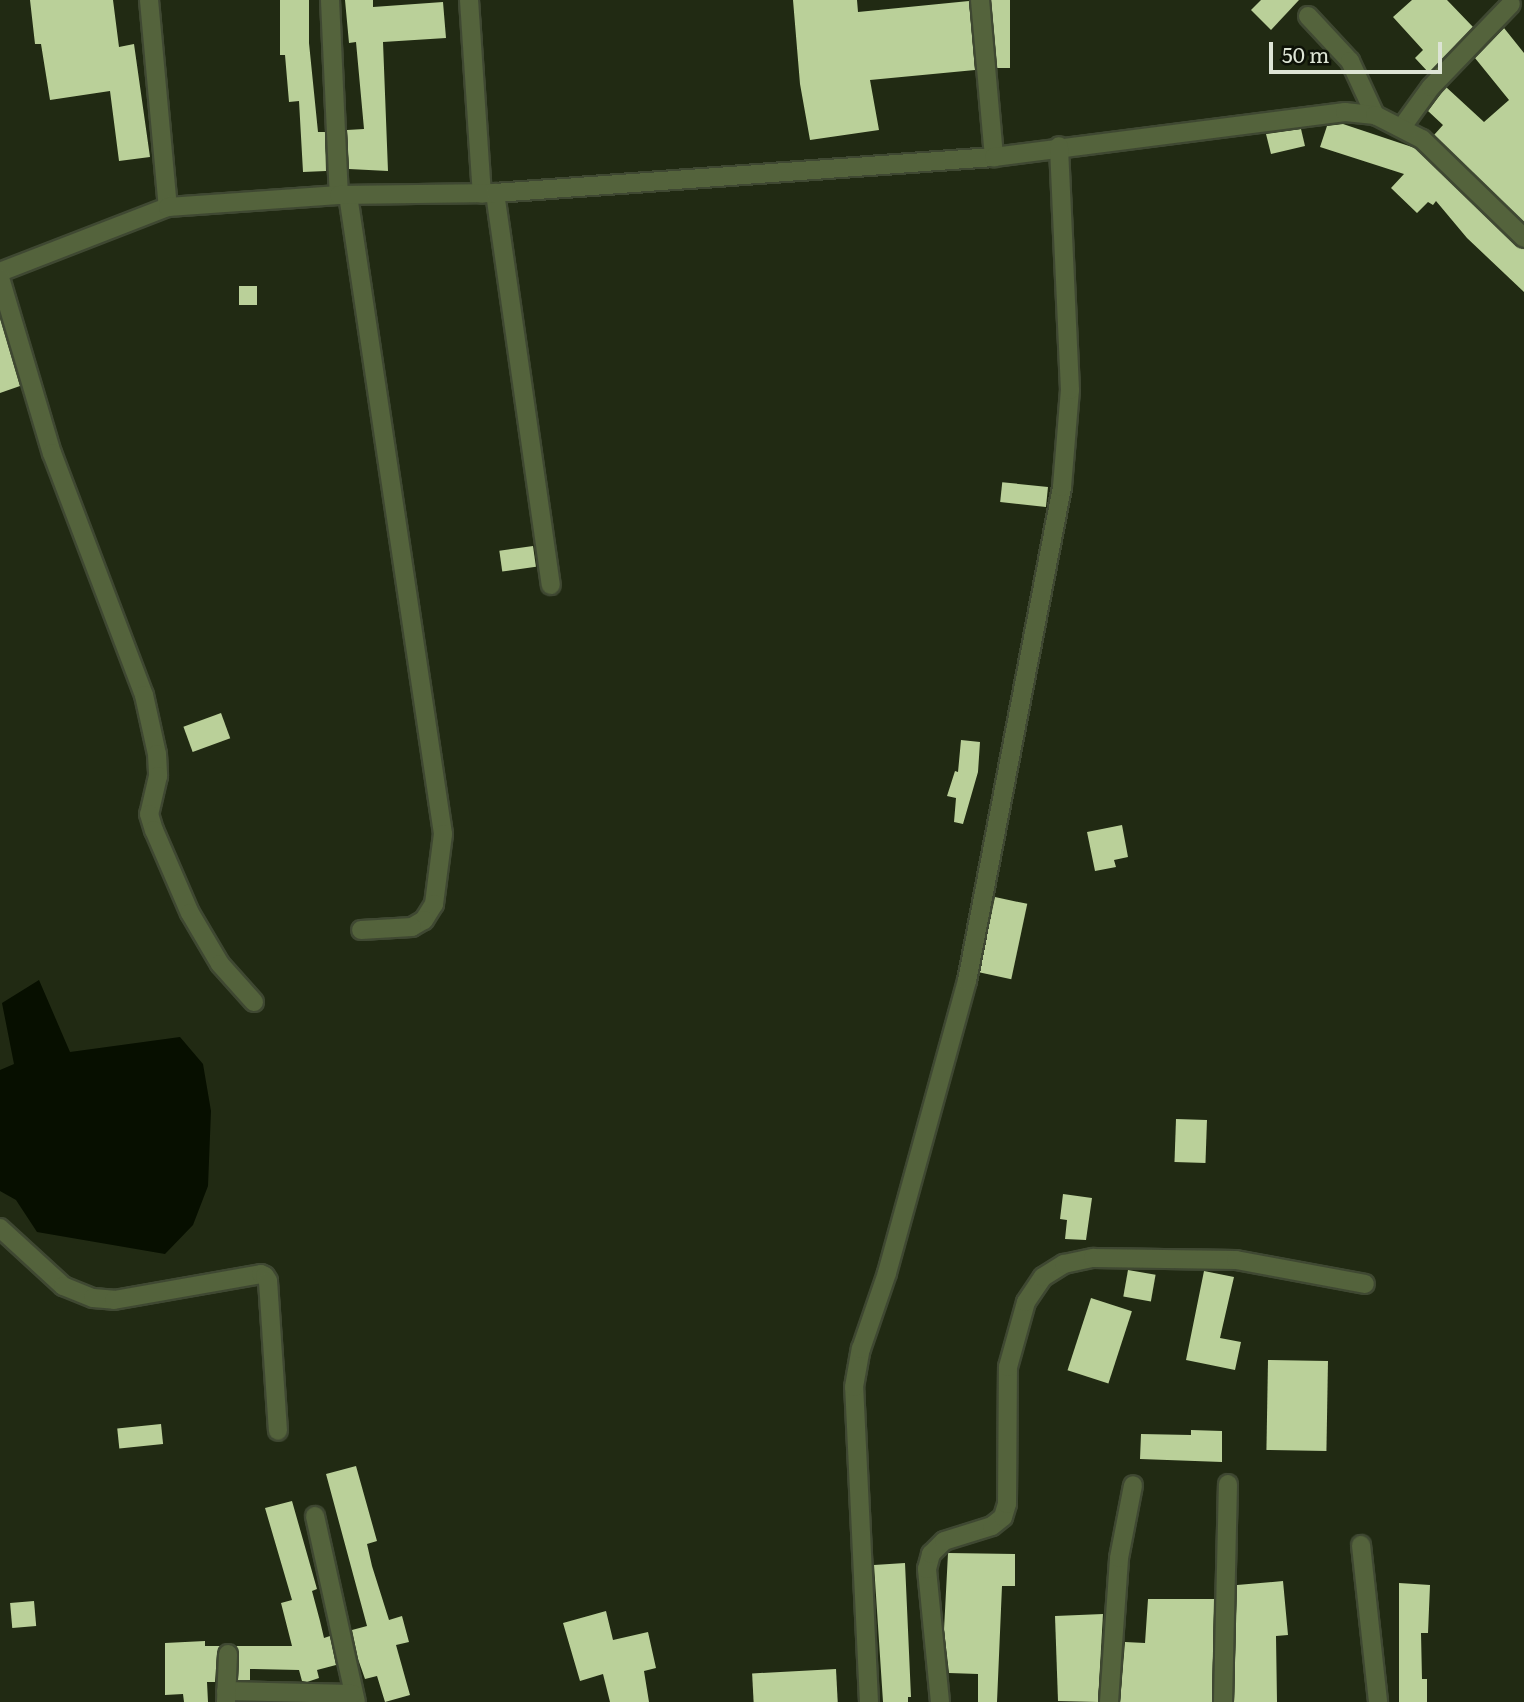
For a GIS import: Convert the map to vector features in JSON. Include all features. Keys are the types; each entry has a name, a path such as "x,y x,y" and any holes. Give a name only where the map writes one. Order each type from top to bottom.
{"street":[{"path":"149,0 168,207"},
{"path":"330,0 343,195 443,834 434,904 424,920 411,927 361,930"},
{"path":"469,0 489,193 551,585"},
{"path":"980,0 993,157"},
{"path":"1402,127 1438,78 1511,4"},
{"path":"1308,16 1350,61 1375,115"},
{"path":"0,272 168,207 343,195 489,193 993,157 1059,146 1174,135 1345,111 1375,115 1402,127 1433,149 1524,238"},
{"path":"869,1702 854,1387 861,1349 887,1273 967,981 1062,486 1070,390 1059,146"},
{"path":"0,278 52,453 144,695 157,754 158,776 149,814 154,830 202,933 220,964 254,1002"},
{"path":"0,1228 63,1286 93,1298 114,1300 261,1274 265,1276 268,1281 278,1431"},
{"path":"940,1702 926,1569 930,1554 944,1541 992,1526 1003,1517 1007,1504 1008,1367 1026,1302 1043,1277 1064,1265 1094,1258 1236,1260 1365,1284"},
{"path":"1223,1702 1228,1484"},
{"path":"1109,1702 1119,1558 1133,1485"},
{"path":"229,1654 226,1697 354,1698 315,1516"},
{"path":"1361,1545 1378,1702"}],"shaded area":[{"path":"39,980 70,1052 180,1037 203,1064 211,1111 208,1186 193,1225 165,1254 37,1232 16,1200 0,1191 0,1070 14,1064 2,1003"}],"building":[{"path":"30,0 113,0 119,47 134,44 150,157 119,161 110,91 50,100 41,44 35,44"},
{"path":"280,0 309,0 309,43 318,132 325,132 326,171 303,172 299,101 289,102 285,55 280,55"},
{"path":"345,0 373,0 373,7 443,2 446,38 383,42 388,171 349,169 347,130 364,129 356,42 349,43"},
{"path":"793,0 857,0 858,12 969,1 975,70 870,80 879,130 810,140 800,84"},
{"path":"991,0 1010,0 1010,68 991,68"},
{"path":"1261,0 1299,0 1271,30 1251,10"},
{"path":"1412,0 1447,0 1473,27 1429,73 1415,58 1423,50 1393,17"},
{"path":"1504,28 1524,53 1524,222 1434,135 1443,125 1428,111 1446,87 1484,122 1509,100 1475,58"},
{"path":"1343,124 1415,148 1516,246 1524,249 1524,292 1467,238 1436,201 1433,205 1428,202 1417,213 1391,188 1404,174 1320,147 1327,126"},
{"path":"1301,129 1305,146 1271,154 1266,134"},
{"path":"239,286 257,286 257,305 239,305"},
{"path":"0,318 20,386 0,393"},
{"path":"1002,482 1048,487 1046,507 1000,502"},
{"path":"533,546 536,567 502,572 499,551"},
{"path":"221,713 230,738 193,752 183,727"},
{"path":"961,740 980,742 978,772 963,824 954,822 956,798 947,796 955,771 958,772"},
{"path":"1122,825 1128,857 1114,860 1116,867 1095,871 1087,832"},
{"path":"995,897 1027,904 1011,979 979,972"},
{"path":"1176,1119 1207,1120 1205,1163 1174,1162"},
{"path":"1063,1194 1092,1198 1086,1240 1065,1239 1067,1220 1060,1219"},
{"path":"1128,1270 1156,1275 1151,1301 1123,1297"},
{"path":"1204,1271 1234,1277 1220,1338 1241,1342 1235,1370 1186,1360"},
{"path":"1091,1298 1132,1311 1108,1384 1068,1370"},
{"path":"1268,1360 1328,1361 1326,1451 1266,1450"},
{"path":"161,1424 163,1444 119,1448 117,1429"},
{"path":"1191,1430 1222,1431 1222,1462 1140,1459 1141,1434 1191,1435"},
{"path":"356,1466 377,1541 367,1544 372,1566 389,1620 402,1616 409,1642 396,1645 410,1695 385,1702 377,1676 365,1679 358,1659 352,1630 367,1626 326,1474"},
{"path":"292,1501 317,1589 312,1591 324,1638 330,1636 336,1665 317,1670 319,1678 307,1682 302,1681 299,1670 250,1669 250,1680 238,1680 239,1654 236,1646 292,1646 281,1603 292,1600 265,1508"},
{"path":"948,1553 1015,1554 1015,1586 1002,1586 997,1702 978,1702 978,1674 949,1673 944,1630"},
{"path":"905,1563 911,1697 908,1697 908,1702 883,1702 874,1565"},
{"path":"1283,1581 1288,1635 1276,1636 1277,1702 1234,1702 1237,1585"},
{"path":"1399,1583 1430,1585 1428,1633 1421,1633 1422,1679 1427,1679 1427,1702 1399,1702"},
{"path":"1148,1599 1214,1599 1212,1702 1120,1702 1125,1642 1145,1643"},
{"path":"34,1601 36,1626 12,1628 10,1603"},
{"path":"606,1611 613,1640 648,1632 656,1668 644,1671 649,1702 610,1702 603,1674 580,1681 563,1623"},
{"path":"1103,1614 1098,1702 1058,1701 1055,1616"},
{"path":"205,1641 205,1646 221,1646 217,1654 215,1682 207,1682 208,1702 184,1702 183,1694 165,1695 165,1643"},
{"path":"836,1669 838,1702 754,1702 752,1673"}]}
